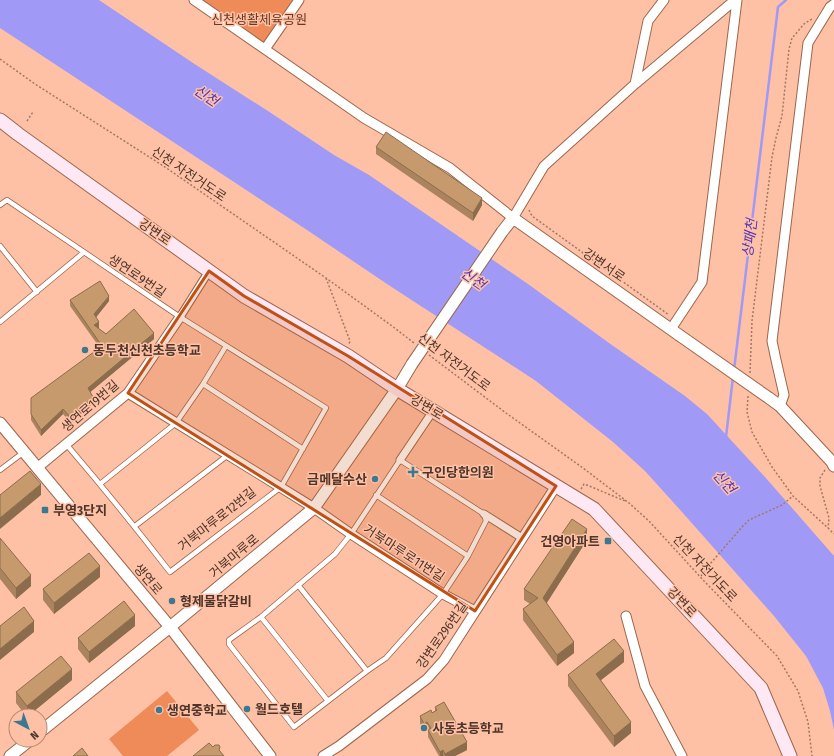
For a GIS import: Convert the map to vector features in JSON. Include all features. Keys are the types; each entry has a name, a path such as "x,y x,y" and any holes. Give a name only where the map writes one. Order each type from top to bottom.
{"main road":[{"name":"강변로","path":"0,120 244,296 348,356 397,389 594,509 761,688 790,756"}],"street":[{"path":"194,0 364,118 450,168 513,218 544,166 635,84 736,0"},
{"path":"265,49 299,0"},
{"path":"635,84 648,21 664,0"},
{"path":"676,328 702,282 736,0"},
{"path":"833,464 780,406 784,395 772,341 808,43 830,7 834,4"},
{"name":"강변서로","path":"513,218 676,328 780,406"},
{"name":"거북마루로","path":"48,726 314,508 513,218"},
{"name":"생연로19번길","path":"37,468 128,393 180,317 209,271"},
{"name":"거북마루로12번길","path":"128,393 314,508"},
{"name":"거북마루로11번길","path":"400,460 433,411"},
{"name":"생연로","path":"0,423 170,627 270,756"},
{"name":"강변로296번길","path":"323,756 339,746 427,679 444,660 556,486"},
{"name":"거북마루로11번길","path":"314,508 443,594 475,611"},
{"path":"484,514 522,538"},
{"path":"626,616 645,686 682,756"},
{"path":"10,756 20,748"}],"lane":[{"name":"생연로9번길","path":"0,206 7,200 180,317"},
{"path":"0,246 37,292"},
{"path":"0,322 83,252"},
{"path":"100,484 176,423 203,384 226,346 180,317"},
{"name":"거북마루로12번길","path":"135,526 170,572 281,487 326,408 226,346"},
{"path":"203,384 302,449"},
{"path":"66,444 135,526 228,454"},
{"path":"0,470 24,452"},
{"path":"400,460 484,514"},
{"name":"거북마루로11번길","path":"298,585 335,554 351,534 400,460"},
{"path":"376,495 468,556"},
{"name":"거북마루로11번길","path":"367,671 386,658 443,594 468,556 486,521 484,514"},
{"path":"298,585 367,671 294,727 229,644 229,640 261,617 298,585"},
{"path":"261,617 328,701"}],"path":[{"name":"신천 자전거도로","path":"0,59 35,84 165,167 326,278 416,345"},
{"path":"27,121 33,112"},
{"path":"528,206 532,216 676,328"},
{"path":"326,278 350,342 348,356"},
{"name":"신천 자전거도로","path":"428,354 583,468 629,503 649,521 777,656 798,691 808,722 812,756"},
{"path":"828,528 829,518 820,486 820,478 826,469 833,464"},
{"path":"576,498 584,484 629,503"},
{"path":"701,577 710,564 749,520 782,505 793,496"}],"highlighted area":[{"path":"209,271 244,296 348,356 556,486 475,611 128,393"}],"green space":[{"name":"신천생활체육공원","path":"198,0 296,0 264,46"},
{"path":"167,691 199,730 167,756 123,756 109,739"}],"water":[{"name":"신천","path":"0,0 99,0 334,155 369,175 528,284 685,396 707,414 765,477 834,556 834,730 823,688 806,656 774,616 682,512 645,471 613,442 536,381 0,28"}],"building":[{"path":"386,132 482,198 473,213 376,147"},
{"path":"100,281 109,296 94,314 99,322 94,325 106,334 134,309 154,333 88,388 93,397 71,418 63,409 41,430 31,414 31,398 102,346 70,300"},
{"path":"30,471 41,484 0,518 0,495"},
{"path":"572,519 587,529 543,598 574,642 557,655 523,609 538,598 524,589"},
{"path":"0,538 31,575 16,588 0,568"},
{"path":"89,553 100,566 54,603 43,589"},
{"path":"124,601 135,615 89,652 78,638"},
{"path":"24,607 34,621 0,649 0,626"},
{"path":"614,639 624,651 596,674 631,722 614,736 568,675"},
{"path":"61,656 72,669 27,706 16,692"},
{"path":"444,702 467,742 445,754 443,750 440,752 428,730 431,728 427,722 424,724 420,716 431,710 432,713 437,710 435,707"},
{"path":"209,743 213,747 215,745 219,745 219,750 224,756 193,756"},
{"path":"82,748 88,756 73,756"}],"waterway":[{"name":"상패천","path":"734,370 778,7 786,0"},
{"name":"상패천","path":"726,437 733,377"}],"place":[{"name":"동두천신천초등학교","path":"85,350"},
{"name":"구인당한의원","path":"413,472"},
{"name":"금메달수산","path":"375,479"},
{"name":"부영3단지","path":"45,510"},
{"name":"건영아파트","path":"608,541"},
{"name":"형제물닭갈비","path":"172,601"},
{"name":"월드호텔","path":"247,709"},
{"name":"생연중학교","path":"159,710"},
{"name":"사동초등학교","path":"424,728"}]}
